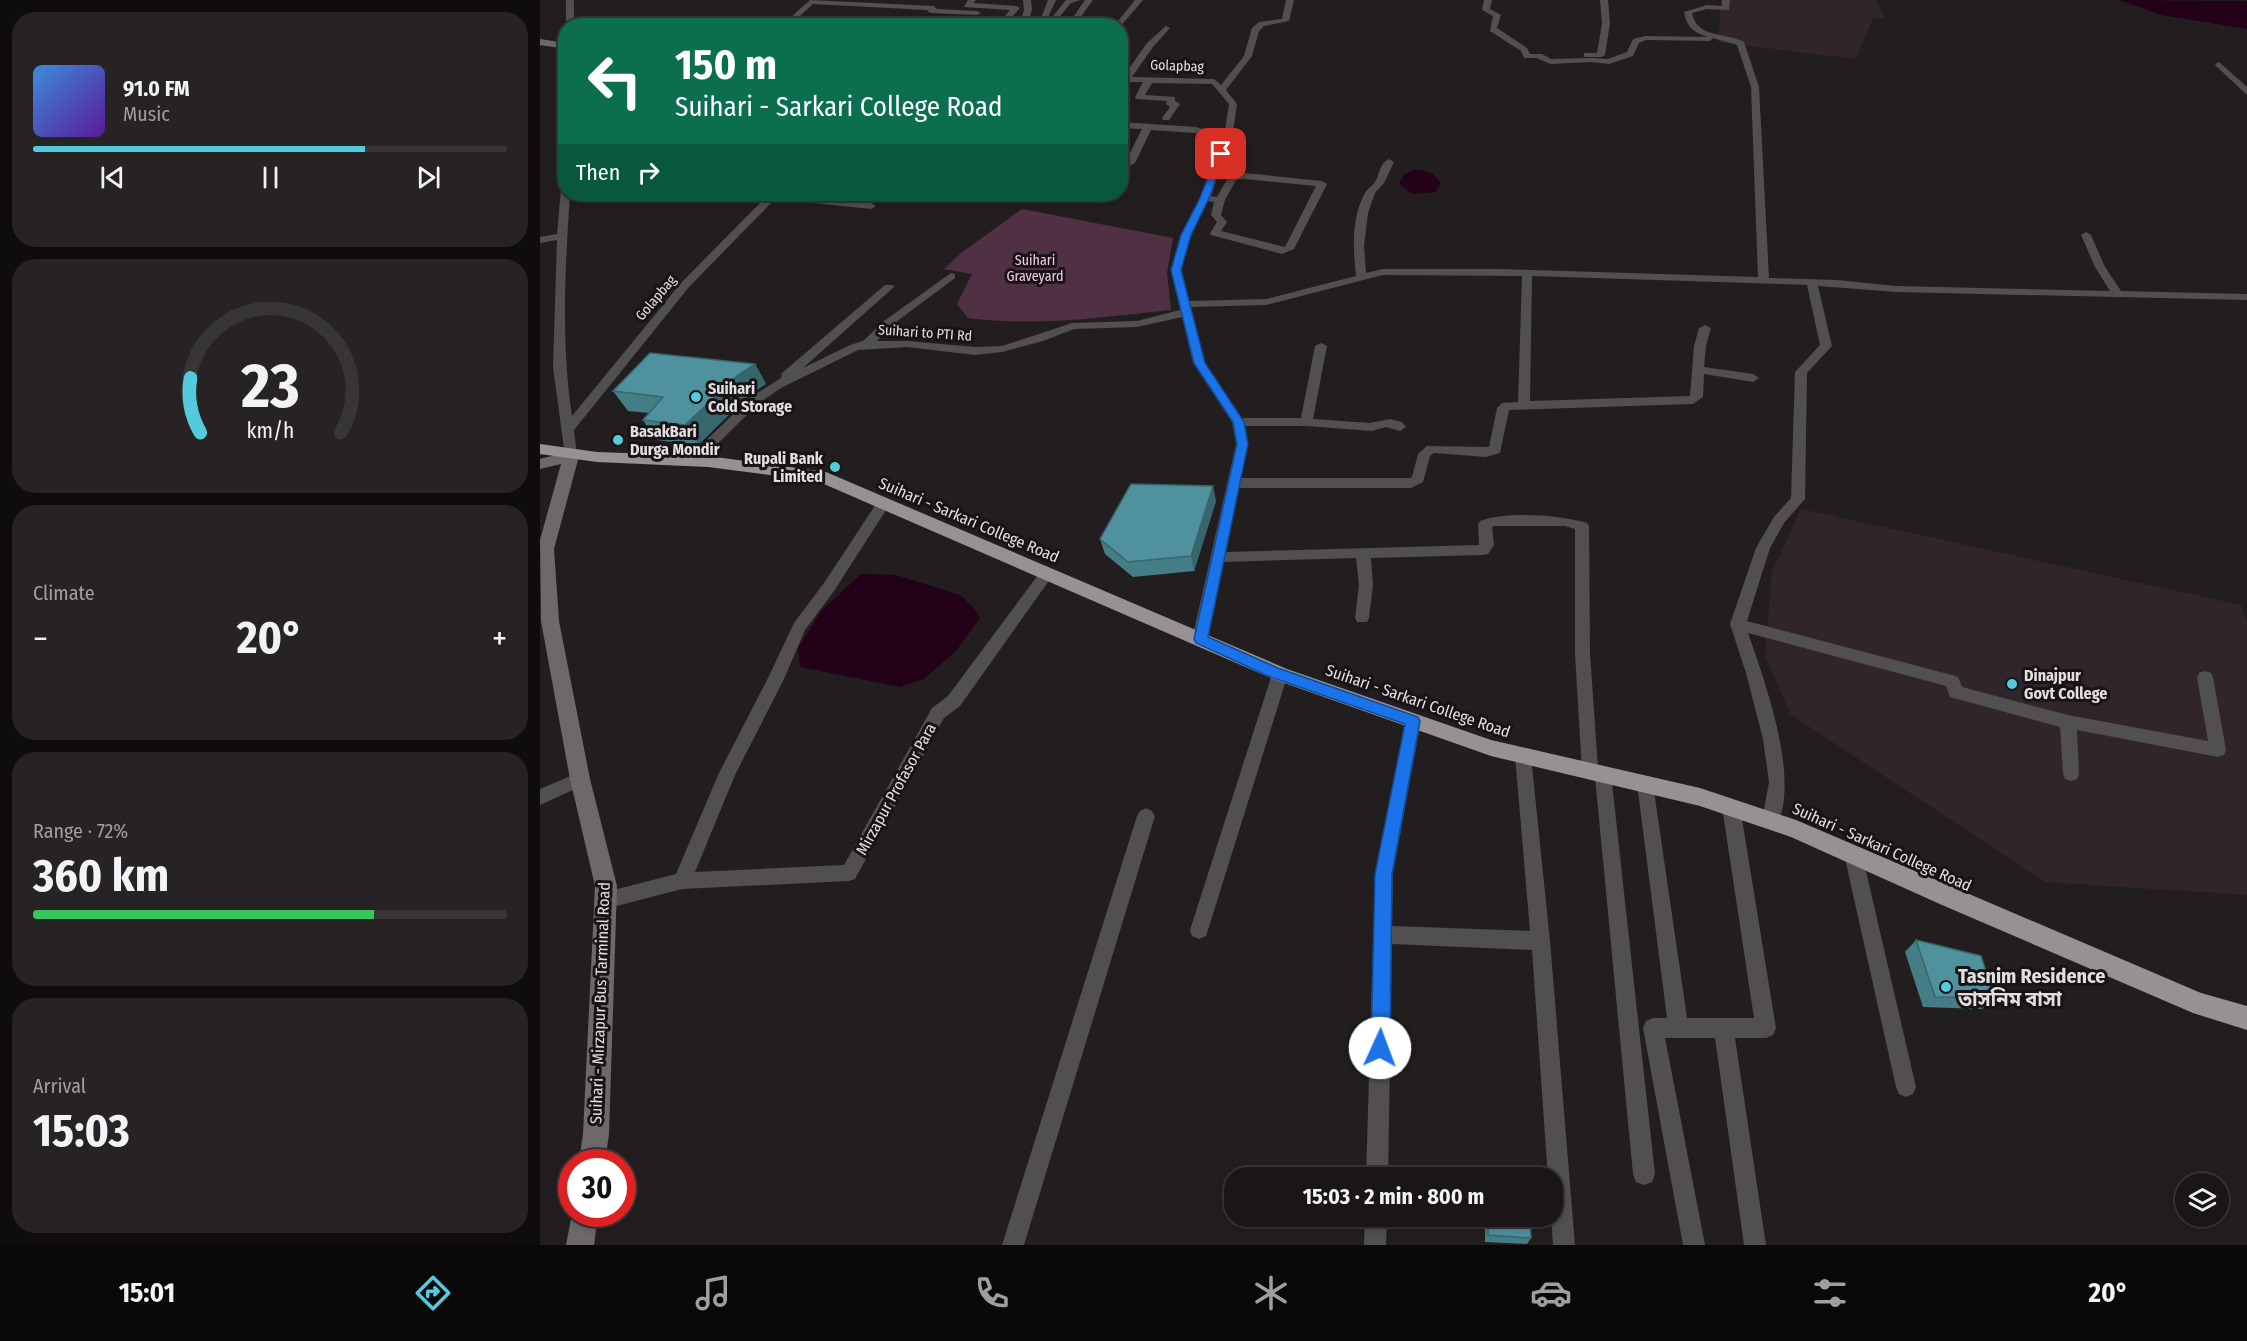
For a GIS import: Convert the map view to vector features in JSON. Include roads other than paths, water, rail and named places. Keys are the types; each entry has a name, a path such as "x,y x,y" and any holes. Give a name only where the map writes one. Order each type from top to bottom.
{"highway":[{"name":"Suihari - Sarkari College Road","path":"540,449 571,456 693,460 820,476 1280,674 1491,748 1700,797 1772,820 2201,1005 2247,1018"}],"street":[{"path":"570,0 570,18"},
{"path":"972,0 967,5 1016,8 1007,18"},
{"path":"882,14 972,18 992,0"},
{"path":"1026,18 1028,10 1027,0"},
{"path":"1044,18 1052,0"},
{"path":"1055,18 1069,1 1076,0"},
{"path":"1076,18 1089,0"},
{"path":"1124,18 1139,0"},
{"path":"1221,90 1242,68 1254,47 1255,30 1262,24 1285,21 1290,0"},
{"path":"1488,0 1486,10 1497,15 1493,29 1524,50 1527,56 1539,56 1550,62 1609,62 1622,59 1630,54 1636,41 1645,38 1731,40"},
{"path":"1566,61 1565,54 1601,55 1606,24 1604,0"},
{"path":"1726,0 1726,8 1707,7 1694,10 1689,12 1689,20 1700,32 1741,44 1755,87 1764,280"},
{"path":"793,18 813,1 895,3 934,8 930,11 972,18"},
{"path":"878,18 895,3"},
{"path":"1128,73 1166,28"},
{"path":"540,42 558,45"},
{"path":"2219,64 2247,92"},
{"name":"Golapbag","path":"1128,79 1214,82 1233,104 1229,132 1205,198 1186,235 1176,270 1199,363 1238,422 1242,444 1200,639"},
{"path":"1149,80 1138,97 1172,99 1170,104 1176,104 1166,118"},
{"path":"1128,126 1196,130 1210,134 1229,132"},
{"path":"1130,163 1148,127"},
{"path":"1361,277 1358,249 1367,199 1389,162"},
{"path":"1244,176 1322,184 1289,249 1282,251 1215,233 1222,222 1216,215 1220,200 1232,178 1244,176"},
{"path":"1205,198 1220,200"},
{"path":"540,464 571,456 559,367 565,201"},
{"name":"Golapbag","path":"567,430 686,285 767,201"},
{"path":"826,201 871,206"},
{"path":"2086,235 2100,267 2118,295"},
{"path":"542,239 562,236"},
{"name":"Suihari to PTI Rd","path":"693,460 755,400 777,385 867,344 907,344 975,351 993,350 1039,339 1072,326 1137,324 1186,308 1266,302 1310,293 1383,272 1527,273 1812,282 1896,290 2247,297"},
{"path":"1524,405 1527,273"},
{"path":"867,344 896,317 951,276"},
{"path":"1772,820 1777,782 1771,739 1754,673 1738,624 1763,548 1779,520 1798,499 1801,372 1826,346 1812,282"},
{"path":"777,385 812,351 889,287"},
{"path":"1235,483 1411,483 1418,479 1424,454 1432,449 1486,453 1495,450 1503,408 1510,405 1693,400 1697,397 1700,346 1704,328"},
{"path":"1306,422 1322,346"},
{"path":"1698,370 1753,378"},
{"path":"1238,422 1306,422 1372,428 1378,424 1396,424 1400,427"},
{"name":"Suihari - Mirzapur Bus Tarminal Road","path":"571,456 546,549 550,621 580,779 606,886 594,1149"},
{"path":"682,881 727,773 776,679 799,627 829,587 883,504"},
{"path":"1218,557 1483,550 1487,545 1485,524 1493,521 1565,521 1581,526 1582,666 1597,773 1644,1174"},
{"path":"1362,618 1365,585 1363,553"},
{"name":"Mirzapur Profasor Para","path":"605,900 682,881 849,873 938,713 954,701 1046,575"},
{"path":"1738,624 1952,681 1956,692 2068,722 2218,750 2205,677"},
{"path":"1199,930 1280,674"},
{"path":"1377,1167 1384,874 1413,721"},
{"path":"2068,722 2071,774"},
{"path":"1523,756 1541,941 1564,1245"},
{"path":"540,796 580,779"},
{"path":"1645,784 1678,1028"},
{"path":"1694,1245 1653,1028 1766,1028 1731,807"},
{"path":"1013,1245 1146,816"},
{"path":"1853,854 1906,1086"},
{"path":"1383,935 1541,941"},
{"path":"1723,1028 1755,1245"},
{"path":"580,1245 583,1227"},
{"path":"1375,1245 1376,1227"}],"place":[{"name":"Suihari Cold Storage","path":"696,397"},
{"name":"BasakBari Durga Mondir","path":"618,440"},
{"name":"Rupali Bank Limited","path":"835,467"},
{"name":"Dinajpur Govt College","path":"2012,684"},
{"name":"Tasnim Residence তাসনিম বাসা","path":"1946,987"}],"park label":[{"name":"Suihari Graveyard","path":"1035,268"}]}
